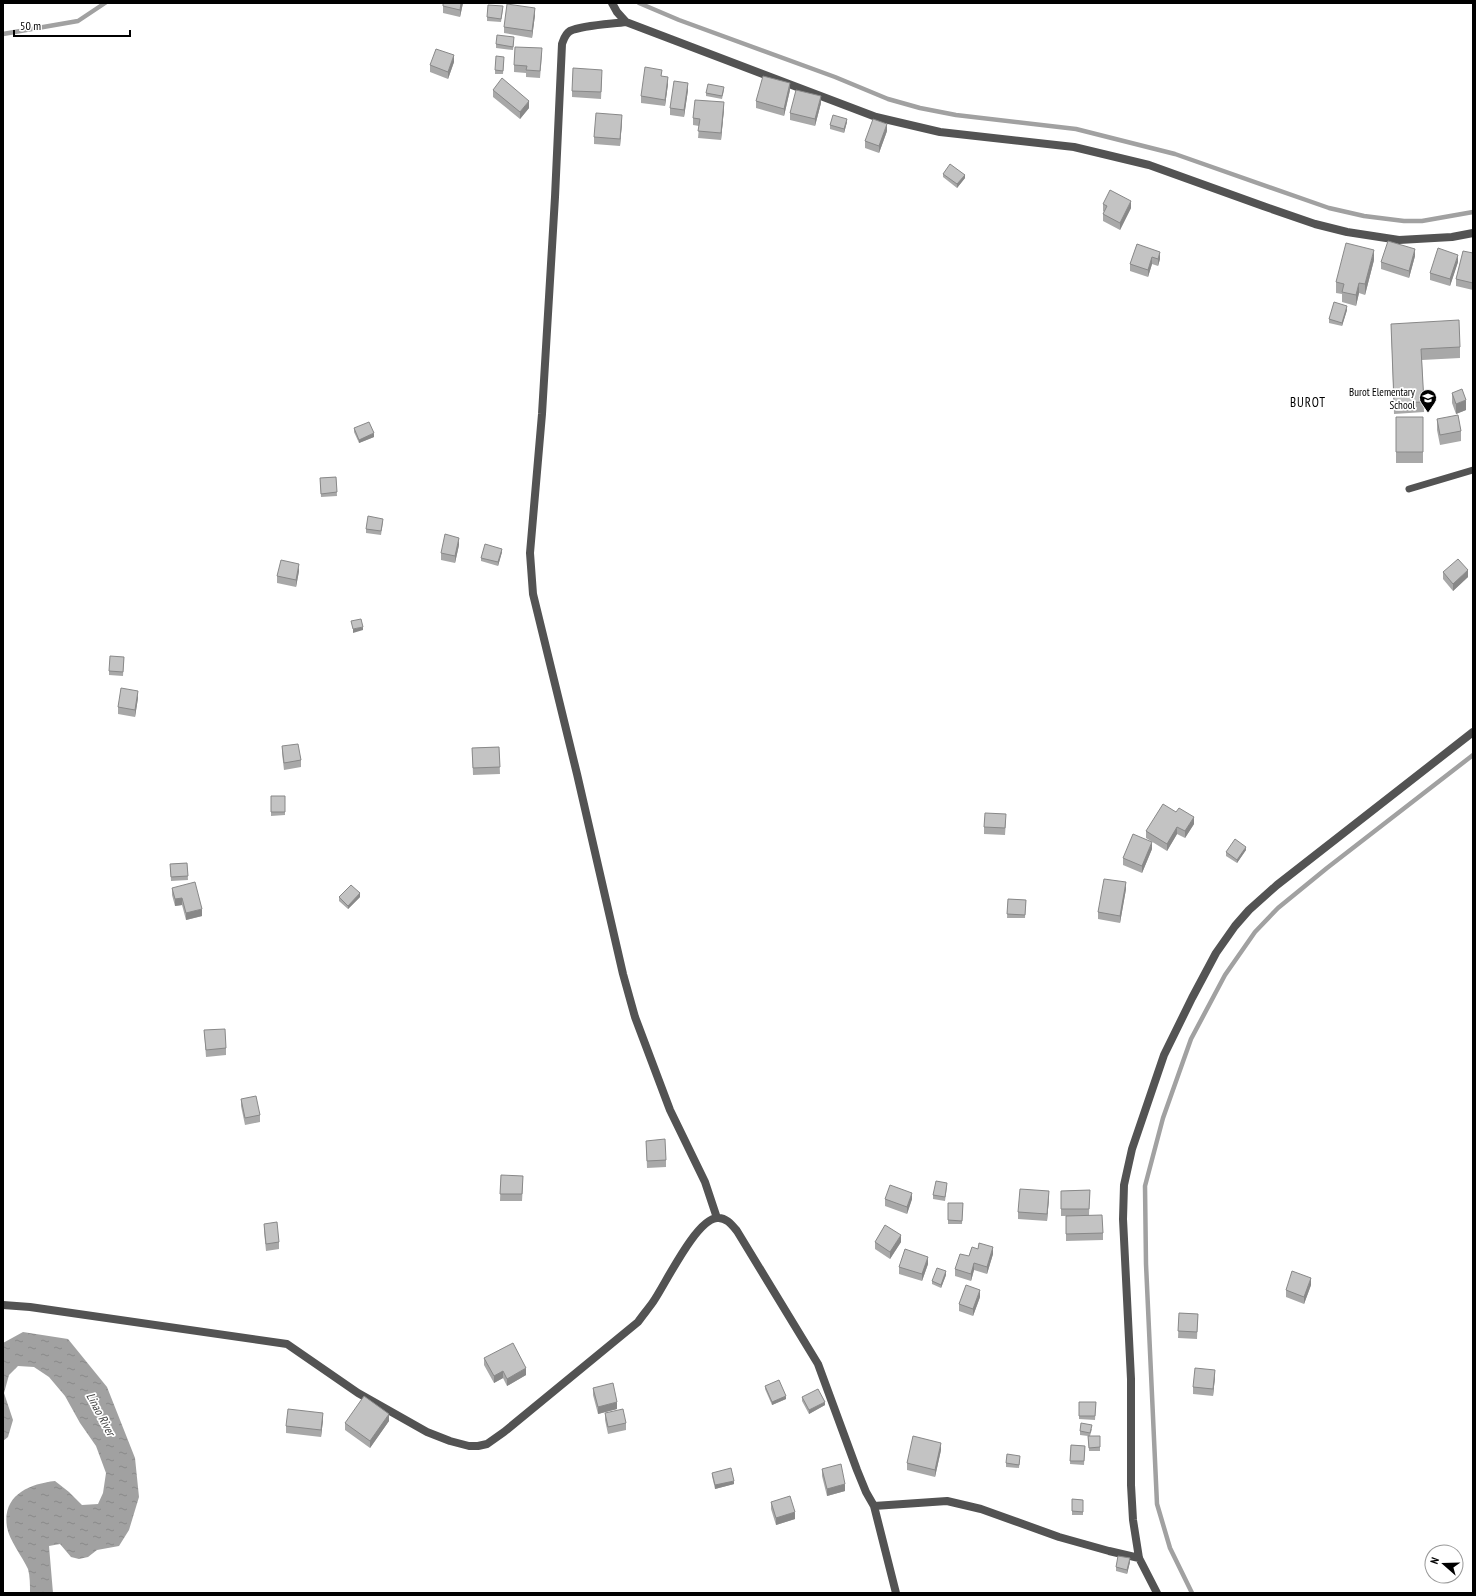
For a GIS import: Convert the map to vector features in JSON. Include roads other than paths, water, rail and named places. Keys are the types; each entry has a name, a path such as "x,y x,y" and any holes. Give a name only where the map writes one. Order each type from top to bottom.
{"street":[{"path":"612,3 617,12 626,22 876,117 940,132 1074,147 1149,165 1314,224 1347,232 1399,240 1452,237 1473,233"},
{"path":"626,22 582,28 570,32 565,36 562,44 555,197 542,414 530,553 532,594 578,774 623,974 633,1010 670,1110 705,1182 717,1218"},
{"path":"1157,1593 1139,1558 1133,1520 1131,1485 1131,1379 1123,1219 1124,1185 1132,1149 1164,1055 1216,953 1249,910 1282,880 1473,732"},
{"path":"3,1305 30,1307 287,1344 358,1394 426,1432 450,1441 469,1446 478,1446 487,1444 504,1432 638,1322 653,1302 693,1237 706,1223 717,1218 725,1220 737,1231 818,1364 857,1470 866,1492 874,1506 896,1593"},
{"path":"874,1506 946,1501 981,1509 1059,1537 1139,1558"}],"lane":[{"path":"1409,489 1473,470"}],"water":[{"name":"Linao River","path":"23,1332 68,1339 107,1387 135,1458 139,1497 129,1530 119,1546 97,1550 88,1557 79,1559 71,1557 60,1544 49,1546 53,1593 30,1593 30,1578 28,1569 8,1532 7,1516 9,1507 19,1494 27,1489 35,1485 55,1481 82,1505 98,1504 103,1493 106,1473 96,1446 80,1423 65,1396 49,1377 34,1367 18,1366 9,1375 4,1393 13,1420 8,1437 3,1441 3,1343"}],"waterway":[{"path":"3,34 78,21 105,3"},
{"path":"639,3 679,20 835,77 888,99 920,108 956,115 1076,129 1175,154 1329,208 1364,216 1404,221 1422,221 1473,212"},
{"path":"1192,1593 1170,1548 1157,1504 1146,1264 1145,1186 1163,1118 1191,1039 1225,975 1255,932 1278,908 1327,868 1473,755"}],"place":[{"name":"Burot Elementary School","path":"1428,413"}],"district":[{"name":"BUROT","path":"1308,402"}]}
